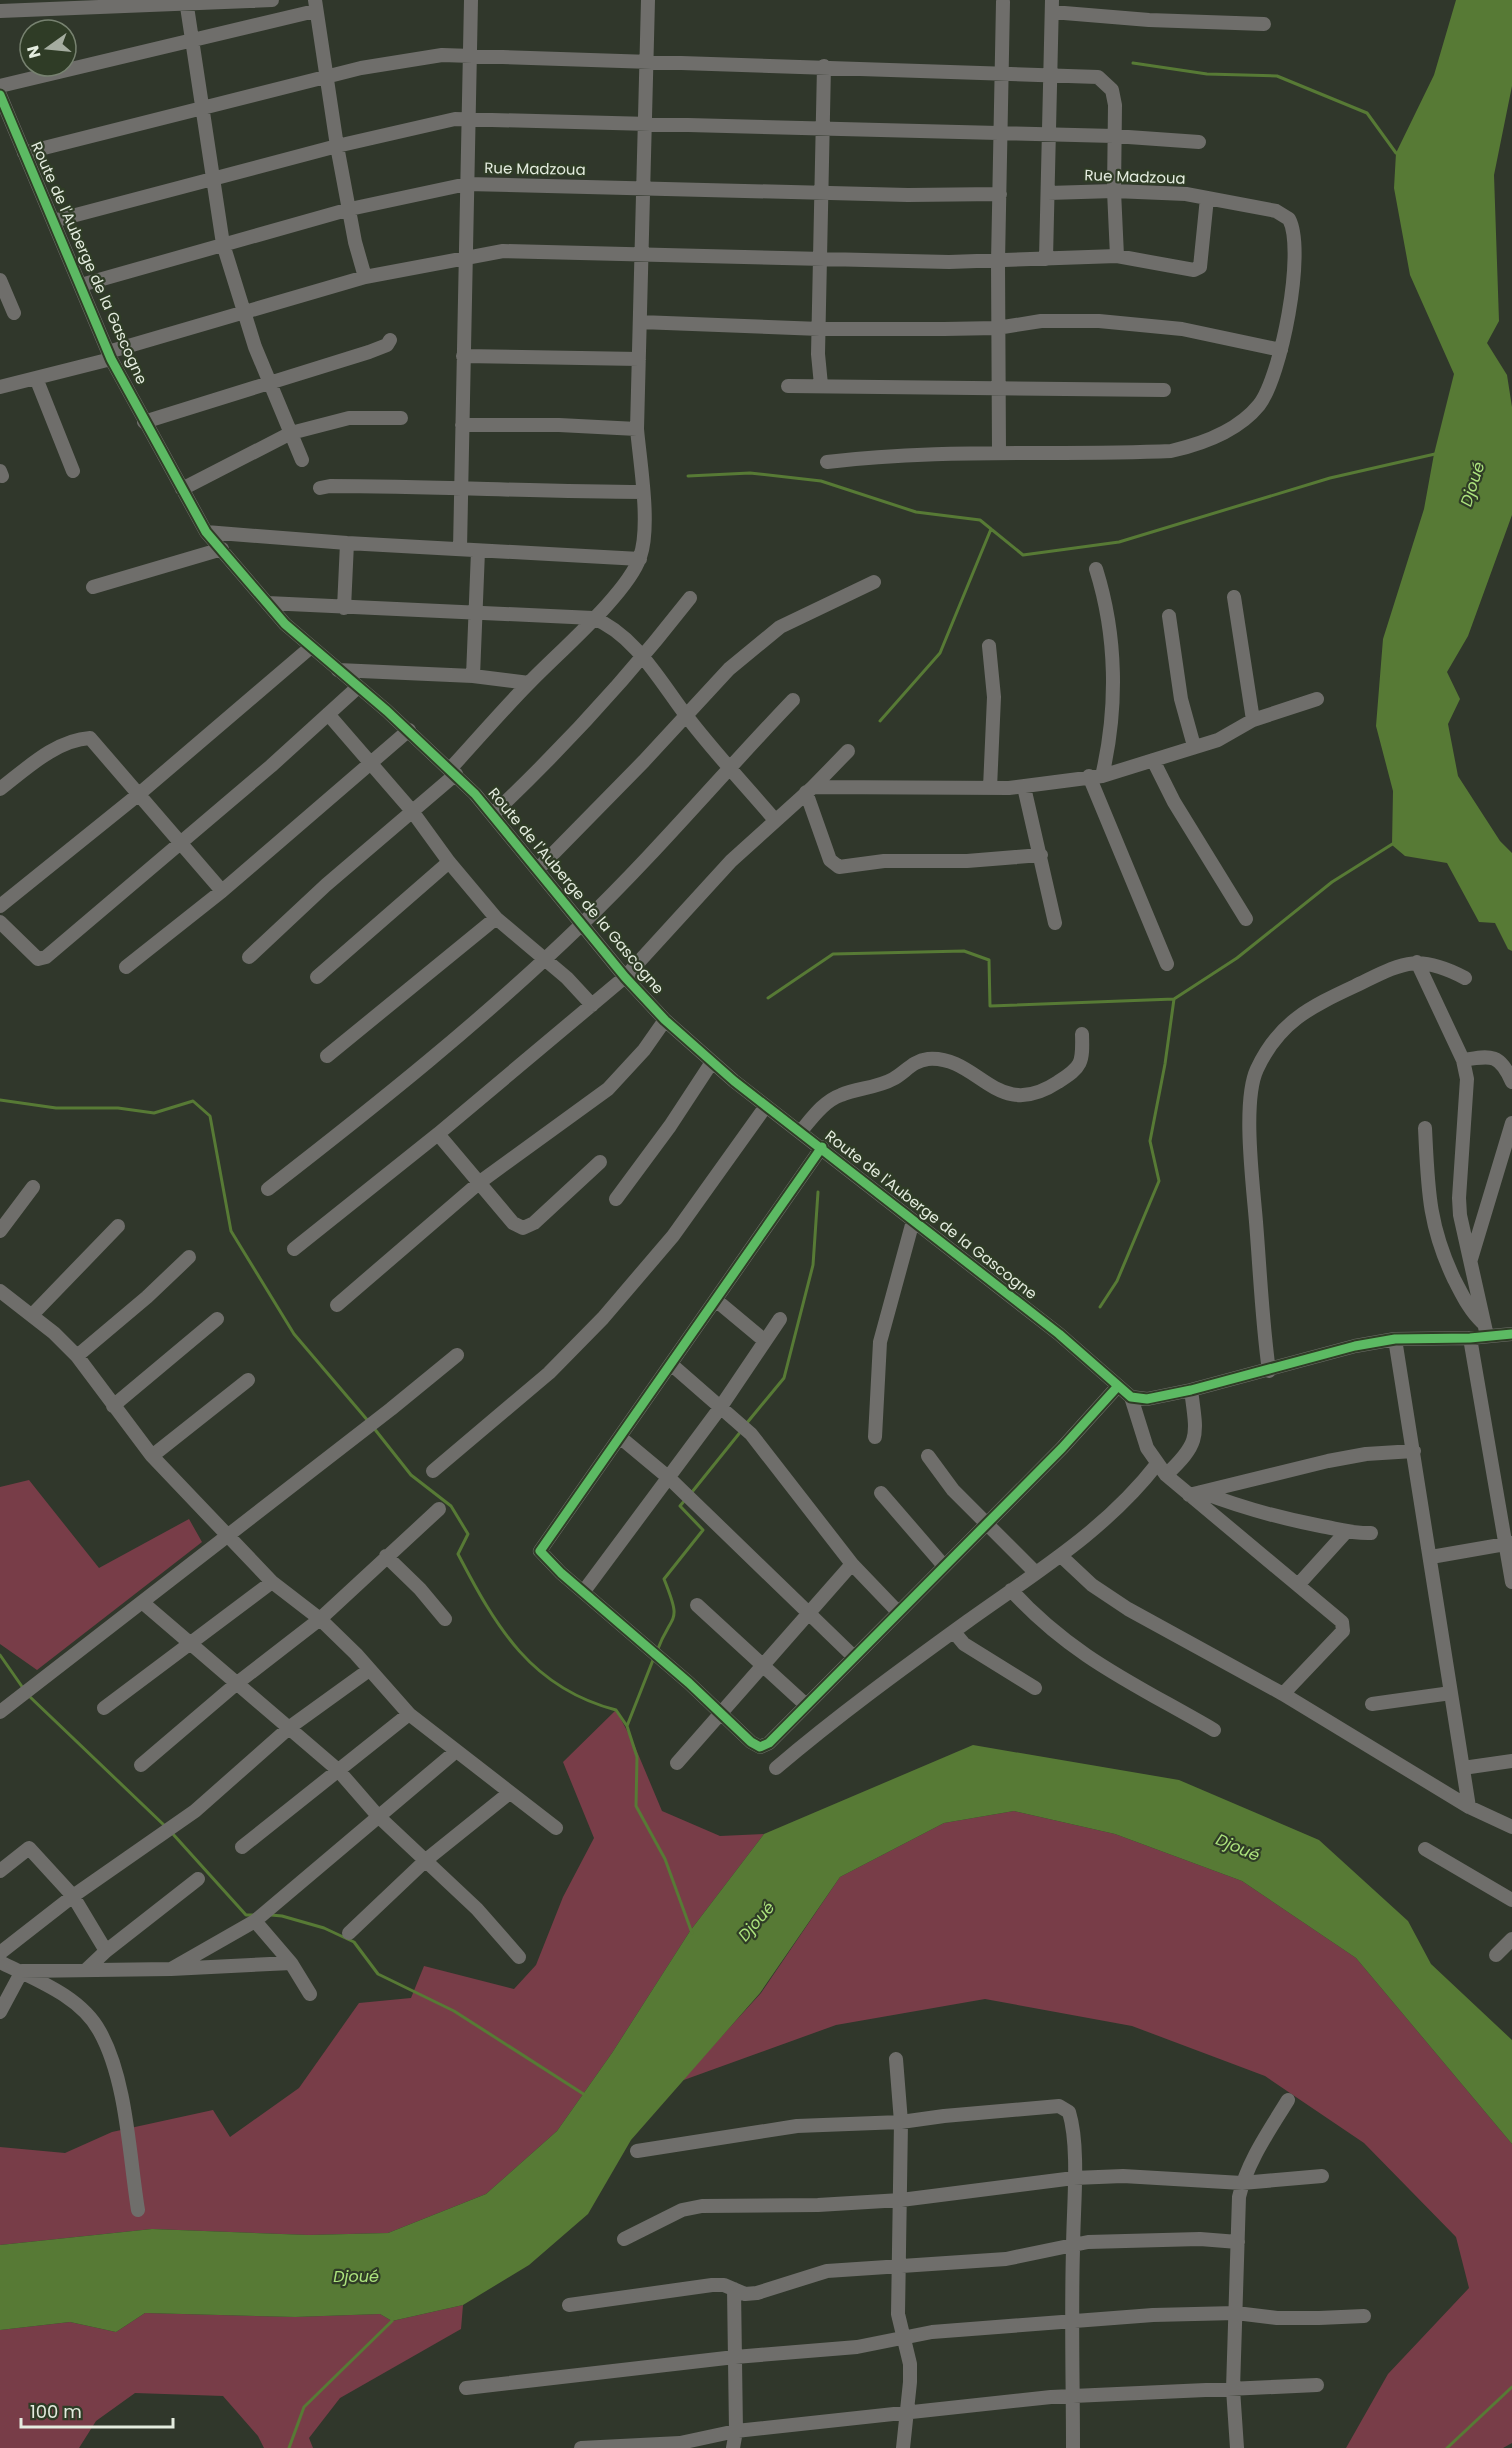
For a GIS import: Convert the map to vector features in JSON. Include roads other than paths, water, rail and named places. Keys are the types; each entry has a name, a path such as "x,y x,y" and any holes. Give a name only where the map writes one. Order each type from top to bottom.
{"street":[{"path":"0,11 272,0"},
{"path":"460,549 471,0"},
{"path":"249,957 326,885 412,812 453,772 529,682 624,584 640,559 644,544 643,492 637,429 648,0"},
{"path":"186,2 223,244 244,314 302,460"},
{"path":"999,453 998,262 1003,2"},
{"path":"0,95 315,3 338,146 365,277"},
{"path":"1046,259 1052,6 1149,20 1264,24"},
{"path":"24,153 361,68 407,59 471,54 647,62 1051,74 1104,80 1112,90 1115,105 1114,191 1117,256"},
{"path":"820,385 824,66"},
{"name":"Route de l'Auberge de la Gascogne","path":"0,95 110,355 144,422 206,532 267,603 311,647 453,772 493,814 624,977 665,1020 766,1106 822,1147 1059,1335 1131,1397"},
{"path":"53,221 338,146 442,121 470,119 1114,136 1199,142"},
{"name":"Rue Madzoua","path":"81,285 350,209 467,184 821,193 1000,194"},
{"name":"Rue Madzoua","path":"1048,194 1114,191 1186,194 1276,211 1289,219 1294,238 1293,270 1291,302 1281,350"},
{"path":"0,387 365,277 503,251 643,252 822,261 998,262 1117,256 1197,270 1200,267 1207,198"},
{"path":"0,280 14,313"},
{"path":"640,322 820,329 998,328 1041,321 1099,321 1182,329 1281,350 1268,391 1259,406 1234,426 1195,445 1171,451 883,455 827,462"},
{"path":"144,422 369,352 387,345 390,340"},
{"path":"463,356 639,359"},
{"path":"36,378 73,471"},
{"path":"788,386 1164,390"},
{"path":"182,489 291,433 350,418 401,418"},
{"path":"462,425 559,425 637,429"},
{"path":"320,488 330,486 643,492"},
{"path":"206,532 346,543 640,559"},
{"path":"344,608 346,543"},
{"path":"93,587 222,549"},
{"path":"472,676 478,551"},
{"path":"1096,569 1108,608 1111,640 1111,717 1109,746 1095,776 1167,964"},
{"path":"538,869 644,762 729,669 780,627 874,582"},
{"path":"1234,597 1252,720"},
{"path":"493,814 555,755 643,659 690,598"},
{"path":"267,603 593,618 607,624 643,659 686,715 775,820"},
{"path":"1169,615 1181,699 1194,746"},
{"path":"989,646 994,697 990,788"},
{"path":"0,906 139,794 311,647"},
{"path":"338,670 472,676 529,682"},
{"path":"0,922 31,954 38,959 46,957 181,844 358,687"},
{"path":"810,789 1024,787 1095,776 1218,740 1252,720 1317,699"},
{"path":"268,1189 367,1114 545,959 582,924 793,700"},
{"path":"328,714 412,812 449,862 496,918 545,959 592,1005"},
{"path":"126,967 222,891 408,730"},
{"path":"0,789 40,758 78,738 90,738 222,891"},
{"path":"294,1249 438,1134 624,977 731,861 848,751"},
{"path":"1153,760 1179,810 1246,920"},
{"path":"1024,787 1055,923"},
{"path":"810,789 830,860 839,867 894,860 967,861 1041,855"},
{"path":"316,977 449,862"},
{"path":"327,1056 496,918"},
{"path":"1417,962 1463,1060 1466,1089 1459,1198 1485,1330"},
{"path":"1269,1371 1263,1328 1253,1179 1251,1088 1257,1070 1268,1049 1293,1019 1315,1005 1382,973 1417,962 1442,966 1465,978"},
{"path":"336,1305 480,1182 608,1089 644,1050 665,1020"},
{"path":"801,1131 818,1111 839,1095 885,1082 916,1062 929,1059 942,1060 962,1069 991,1088 1007,1093 1020,1096 1042,1093 1079,1066 1083,1057 1082,1034"},
{"path":"1463,1060 1485,1056 1496,1059 1505,1066 1512,1082"},
{"path":"616,1199 670,1126 712,1062"},
{"path":"433,1472 549,1373 596,1326 673,1236 766,1106"},
{"path":"1470,1261 1512,1124"},
{"path":"1425,1128 1428,1185 1435,1232 1460,1290 1485,1330"},
{"path":"438,1134 513,1223 523,1228 534,1223 600,1162"},
{"path":"822,1147 717,1301 540,1551 561,1573 760,1748 770,1743 1062,1448 1118,1386"},
{"path":"0,1231 33,1187"},
{"path":"875,1437 880,1342 914,1221"},
{"path":"32,1315 118,1226"},
{"path":"77,1356 147,1298 189,1257"},
{"path":"0,1291 32,1315 77,1356 152,1456 272,1582 320,1619 409,1713 508,1794 556,1828"},
{"path":"717,1301 765,1341"},
{"path":"113,1406 217,1319"},
{"path":"584,1591 720,1408 780,1319"},
{"path":"1282,1694 1343,1631 1342,1622 1195,1493 1161,1469 1148,1448 1131,1397 1147,1399 1191,1390 1269,1371 1344,1348 1395,1339 1470,1338 1485,1330 1512,1334"},
{"path":"1470,1338 1509,1543 1512,1582"},
{"path":"1395,1339 1469,1807"},
{"path":"0,1712 391,1409 457,1354"},
{"path":"672,1365 751,1434 852,1564 898,1612"},
{"path":"152,1456 248,1380"},
{"path":"776,1768 820,1731 1011,1590 1061,1556 1120,1508 1161,1469 1192,1447 1196,1431 1191,1390"},
{"path":"621,1438 669,1478 854,1657"},
{"path":"1195,1493 1240,1480 1328,1461 1366,1454 1414,1451"},
{"path":"928,1456 953,1490 1036,1573"},
{"path":"881,1493 944,1566"},
{"path":"1195,1493 1243,1508 1346,1532 1371,1533"},
{"path":"141,1765 236,1684 320,1619 439,1509"},
{"path":"1298,1585 1346,1532"},
{"path":"1431,1557 1509,1543"},
{"path":"386,1556 420,1589 445,1619"},
{"path":"1061,1556 1092,1585 1128,1609 1282,1694 1469,1807 1512,1827"},
{"path":"677,1763 722,1715 852,1564"},
{"path":"104,1708 272,1582"},
{"path":"1011,1590 1032,1613 1084,1656 1214,1730"},
{"path":"142,1602 338,1770 378,1816 477,1909 519,1957"},
{"path":"697,1605 806,1705"},
{"path":"954,1632 964,1644 1035,1688"},
{"path":"0,1953 73,1896 195,1811 290,1727 369,1670"},
{"path":"1372,1704 1451,1693"},
{"path":"242,1847 409,1713"},
{"path":"171,1969 255,1921 455,1752"},
{"path":"1463,1768 1512,1761"},
{"path":"349,1934 426,1860 508,1794"},
{"path":"0,1871 29,1848 73,1896 106,1951"},
{"path":"1425,1849 1512,1900"},
{"path":"87,1969 106,1951 198,1880"},
{"path":"255,1921 291,1963 310,1994"},
{"path":"1496,1955 1512,1939"},
{"path":"0,1962 22,1971 80,2009 100,2031 118,2081 138,2210"},
{"path":"22,1971 171,1969 291,1963"},
{"path":"0,2012 22,1971"},
{"path":"896,2059 902,2122 898,2314 910,2364 909,2411 903,2448"},
{"path":"1237,2448 1233,2389 1242,2183 1257,2151 1288,2100"},
{"path":"637,2151 797,2126 902,2122 1059,2106 1069,2112 1072,2123 1074,2178 1071,2395 1073,2448"},
{"path":"624,2239 682,2210 702,2206 818,2205 901,2199 1074,2178 1177,2177 1242,2183 1322,2176"},
{"path":"569,2306 712,2285 734,2289 745,2294 757,2293 827,2271 1006,2259 1073,2244 1200,2239 1238,2242"},
{"path":"734,2289 736,2431 734,2448"},
{"path":"466,2388 735,2357 857,2347 932,2332 1153,2315 1236,2313 1277,2318 1364,2316"},
{"path":"581,2448 680,2443 736,2431 1071,2395 1317,2385"}],"water":[{"name":"Djoué","path":"1456,0 1512,0 1512,86 1494,175 1499,321 1487,343 1507,375 1512,407 1512,515 1468,636 1447,672 1460,699 1448,724 1458,776 1500,841 1512,853 1512,951 1508,949 1495,923 1479,922 1447,863 1405,856 1392,845 1393,791 1376,726 1383,639 1424,509 1434,454 1454,374 1410,275 1394,188 1396,153 1434,75"},
{"name":"Djoué","path":"973,1745 1179,1780 1319,1840 1408,1921 1431,1964 1512,2040 1512,2144 1356,1958 1242,1881 1115,1834 1014,1811 944,1823 840,1877 760,1993 631,2140 588,2214 529,2265 463,2305 392,2321 380,2314 295,2317 145,2313 116,2332 70,2322 0,2330 0,2245 152,2229 309,2235 388,2233 486,2194 557,2131 612,2053 690,1931 764,1834"}],"waterway":[{"path":"1133,63 1207,74 1277,76 1367,113 1396,153"},
{"path":"688,476 750,473 821,481 916,512 980,520 1023,555 1119,542 1330,478 1435,454"},
{"path":"880,721 940,653 991,529"},
{"path":"768,998 833,954 964,951 989,960 990,1006 1174,999 1237,958 1332,882 1394,843"},
{"path":"1100,1307 1117,1281 1159,1181 1150,1141 1165,1064 1174,999"},
{"path":"0,1100 56,1108 118,1108 154,1113 193,1101 210,1116 231,1231 294,1334 369,1422"},
{"path":"746,1424 784,1378 813,1265 818,1192"},
{"path":"373,1427 411,1475 451,1506 468,1534 458,1554 502,1630 519,1651 561,1687 586,1700 616,1710 627,1726 637,1757 636,1806 665,1859 692,1933"},
{"path":"692,1492 742,1430"},
{"path":"657,1651 674,1612 664,1579 703,1530 680,1506 685,1500"},
{"path":"0,1655 23,1688"},
{"path":"627,1726 653,1660"},
{"path":"29,1696 165,1826"},
{"path":"172,1833 246,1915 255,1915"},
{"path":"271,1915 324,1928 354,1942 378,1974 454,2011 585,2095"},
{"path":"289,2448 304,2407 392,2321 392,2318"},
{"path":"1447,2448 1512,2387"}]}
